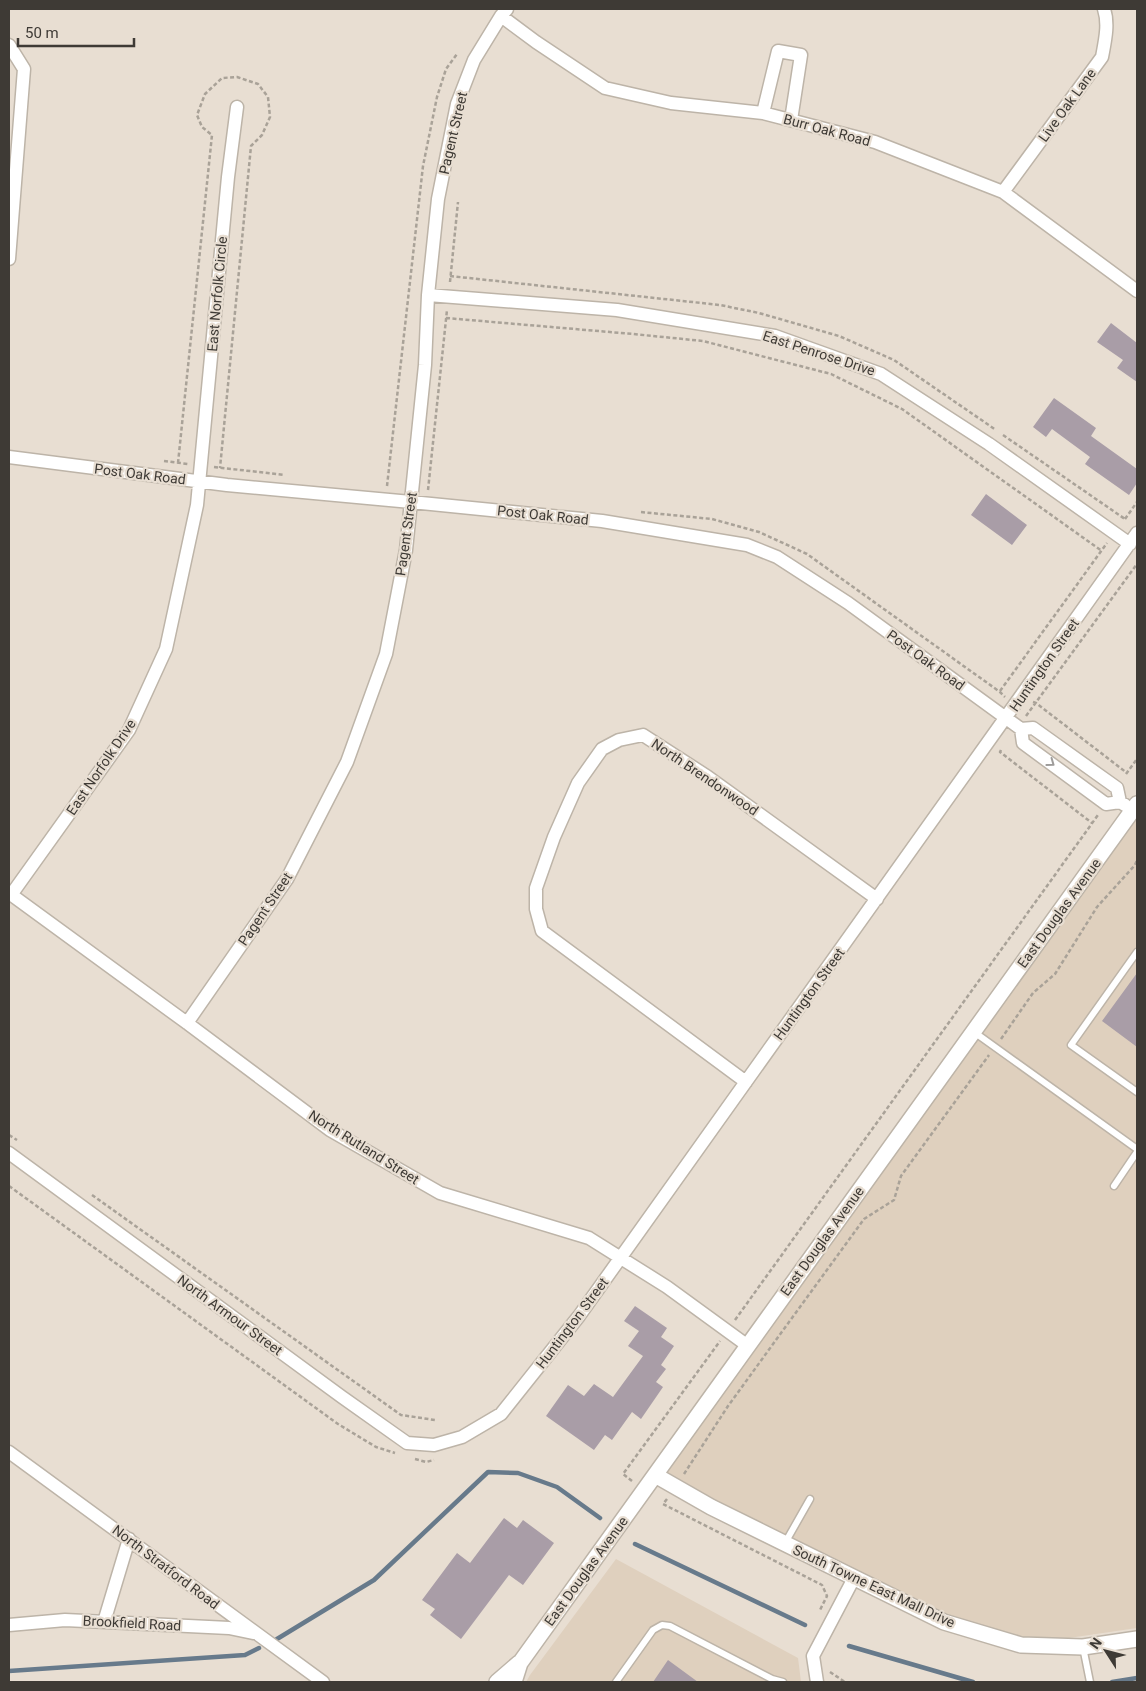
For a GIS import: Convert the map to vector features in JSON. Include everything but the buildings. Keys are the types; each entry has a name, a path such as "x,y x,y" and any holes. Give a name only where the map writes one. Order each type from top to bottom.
{"street":[{"name":"Live Oak Lane","path":"1003,192 1102,57 1105,42 1106,17 1104,9"},
{"name":"Burr Oak Road","path":"504,12 536,42 605,88 671,103 763,113 791,120 875,142 1003,192 1137,291"},
{"name":"Pagent Street","path":"187,1023 288,879 347,762 386,654 406,550 425,365 428,295 438,199 456,104 474,60 504,12"},
{"path":"9,45 24,69 9,259"},
{"path":"763,113 778,51 801,55 791,120"},
{"name":"East Norfolk Circle","path":"199,482 228,176 237,107"},
{"name":"East Penrose Drive","path":"428,295 617,310 775,336 881,374 989,444 1130,544"},
{"name":"Post Oak Road","path":"9,457 199,482 602,522 747,545 777,557 848,603 1019,728 1033,728 1117,788"},
{"name":"East Norfolk Drive","path":"10,894 129,730 166,649 197,506 199,482"},
{"name":"Huntington Street","path":"462,1437 501,1414 579,1316 1137,533"},
{"name":"Post Oak Road","path":"1019,728 1023,743 1106,804"},
{"name":"North Brendonwood","path":"746,1082 542,931 536,909 536,888 554,837 578,783 602,749 619,740 643,735 708,777 877,899"},
{"path":"1117,788 1120,802"},
{"path":"1106,804 1120,802 1135,807"},
{"name":"East Douglas Avenue","path":"514,1682 520,1662 1135,807"},
{"name":"North Rutland Street","path":"10,894 330,1130 440,1194 589,1238 667,1287 748,1346"},
{"name":"North Armour Street","path":"9,1153 407,1443 434,1445 462,1437"},
{"name":"North Stratford Road","path":"9,1452 323,1682"},
{"name":"South Towne East Mall Drive","path":"655,1474 711,1507 944,1622 1021,1645 1083,1647 1137,1639"},
{"path":"104,1622 129,1539"},
{"path":"817,1682 813,1656 854,1578"},
{"name":"Brookfield Road","path":"9,1625 65,1620 229,1628 256,1633"},
{"path":"497,1682 520,1662"}],"lane":[{"path":"1137,952 1071,1045 1137,1092"},
{"path":"973,1032 1137,1150 1114,1186"},
{"path":"784,1544 810,1499"},
{"path":"616,1682 654,1630 662,1625 670,1626 772,1679 783,1682"},
{"path":"1083,1647 1090,1682"}],"path":[{"path":"379,485 388,486 423,166 437,97 446,69 457,54"},
{"path":"412,488 428,490 458,202"},
{"path":"446,318 703,341 831,374 902,409 1102,551"},
{"path":"158,461 286,475"},
{"path":"995,698 1137,502"},
{"path":"634,511 712,519 759,532 807,554 1005,697 1036,703 1127,773"},
{"path":"1092,823 1000,752 1137,564"},
{"path":"1117,788 1137,759"},
{"path":"632,1481 623,1474 728,1331 1106,804"},
{"path":"819,1612 827,1596 822,1585 663,1504 728,1406 864,1219 894,1200 900,1176 1034,993 1055,974 1097,907 1137,860"},
{"path":"9,1135 17,1140"},
{"path":"9,1186 338,1424 376,1447 400,1454"},
{"path":"89,1192 401,1416 434,1420"},
{"path":"408,1457 426,1462 439,1459"},
{"path":"829,1672 845,1682"}],"shaded area":[{"path":"1137,804 1137,1628 1021,1645 854,1578 655,1475"},
{"path":"616,1559 798,1658 801,1682 526,1682"}],"waterway":[{"path":"277,1639 374,1580 488,1472 518,1473 557,1487 600,1518"},
{"path":"635,1544 805,1625"},
{"path":"849,1646 973,1682"},
{"path":"9,1671 245,1655 259,1648"},
{"path":"1112,1682 1137,1678"}]}
